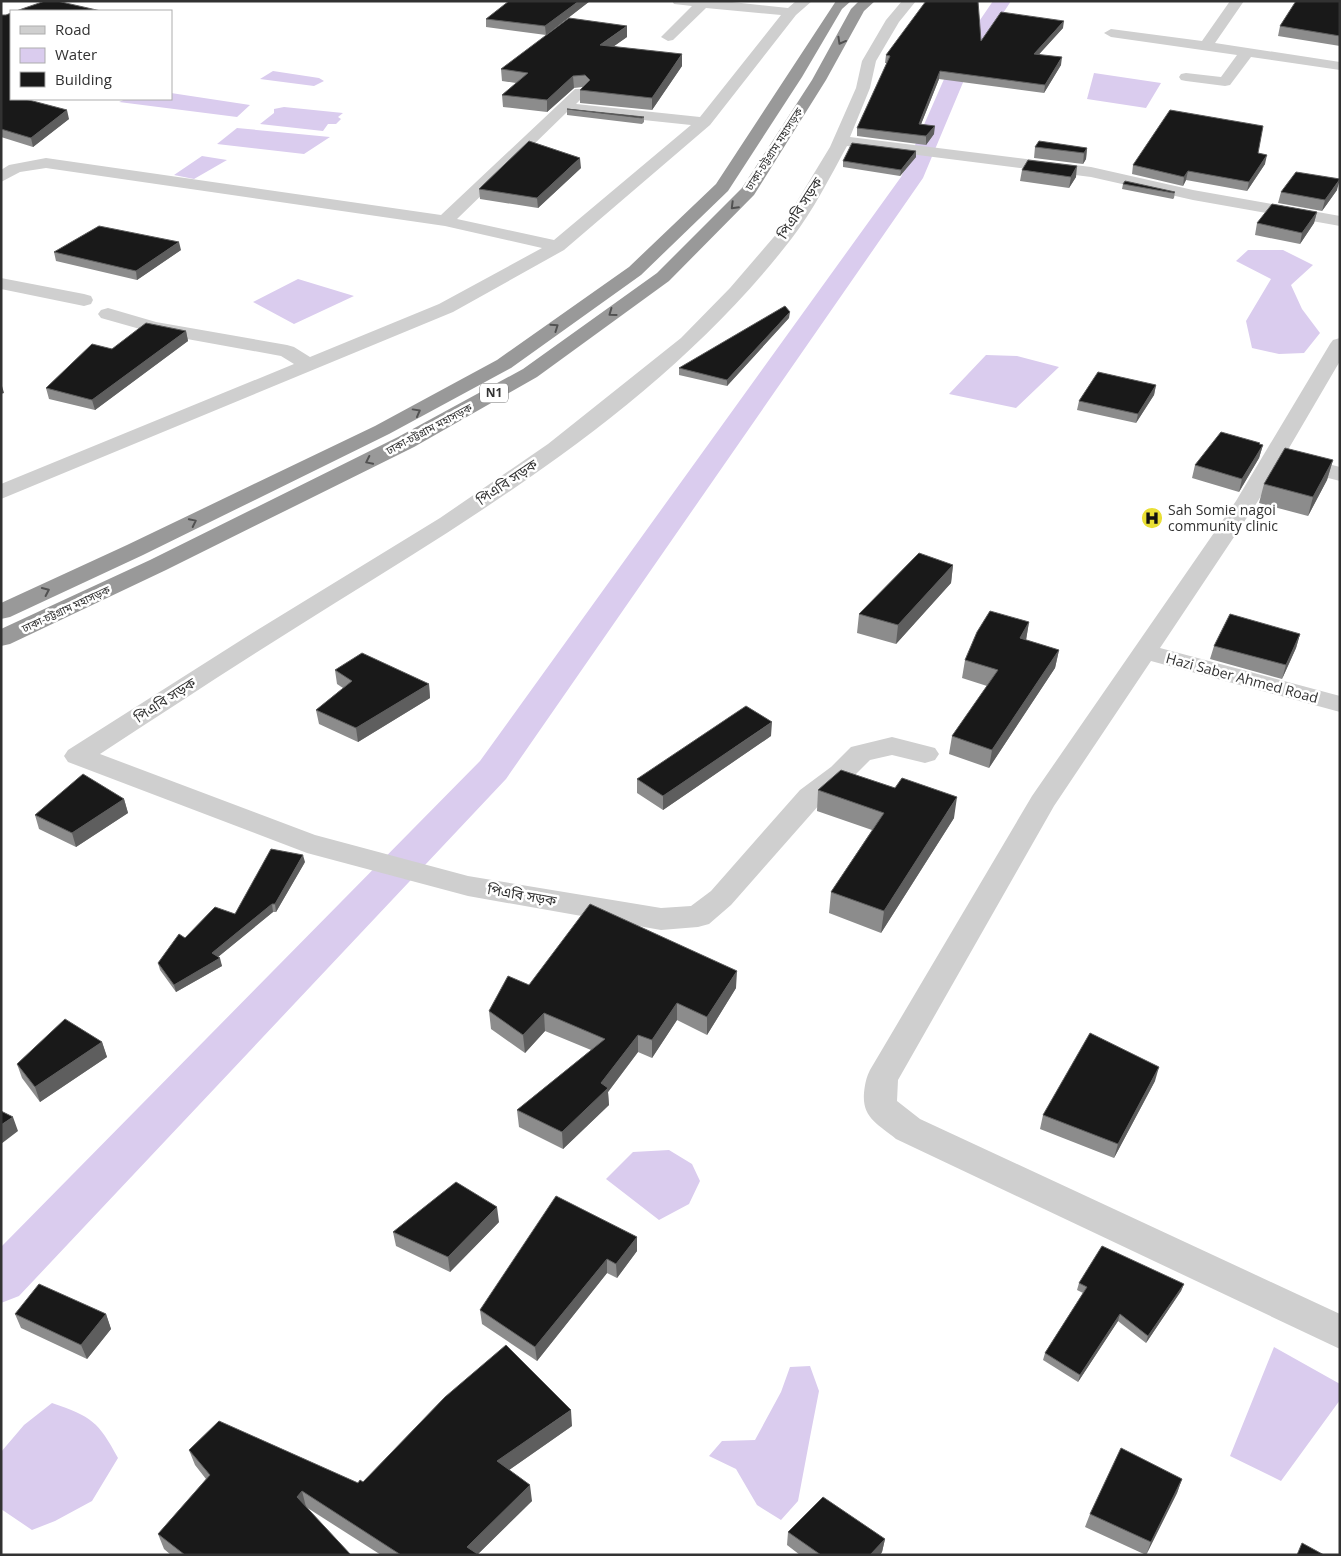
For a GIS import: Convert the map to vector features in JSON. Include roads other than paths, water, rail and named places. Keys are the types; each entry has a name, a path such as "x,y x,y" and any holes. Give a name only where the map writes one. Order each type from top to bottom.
{"highway":[{"name":"ঢাকা-চট্টগ্রাম মহাসড়ক","path":"1,612 135,550 382,430 504,364 636,271 722,187 795,77 837,7 844,1"},
{"name":"ঢাকা-চট্টগ্রাম মহাসড়ক","path":"1,639 167,561 406,442 530,373 662,277 748,191 819,80 858,10 868,1"}],"street":[{"path":"679,1 702,4 798,6"},
{"name":"পিএবি সড়ক","path":"909,1 893,20 870,61 863,88 840,140 786,234 737,292 688,342 628,393 556,449 448,523 255,642 78,756 307,842 468,886 661,919 698,916 721,898 810,796 840,773 861,753 892,746 925,754"},
{"path":"1206,46 1237,1"},
{"path":"668,37 702,4"},
{"path":"1,492 446,308 558,246 704,122 798,6"},
{"path":"1111,33 1340,66"},
{"path":"1186,76 1225,82 1247,52"},
{"path":"445,221 580,92"},
{"path":"563,107 704,122"},
{"path":"840,140 1091,172 1193,195 1340,221"},
{"path":"1,176 15,168 46,163 445,221 558,246"},
{"path":"1,283 84,300"},
{"path":"108,314 154,327 288,352 309,365"},
{"path":"1340,344 1247,501 1042,803 882,1079 880,1106 908,1129 1340,1332"},
{"path":"1272,457 1340,474"},
{"name":"Hazi Saber Ahmed Road","path":"1145,652 1340,704"}],"water":[{"path":"273,71 319,78 324,81 314,86 260,79"},
{"path":"1094,73 1161,83 1146,108 1087,99"},
{"path":"172,93 250,105 237,117 119,102 124,100 172,100"},
{"path":"284,107 343,113 338,117 341,119 336,124 328,124 323,131 260,124 274,113 274,109"},
{"path":"237,128 330,137 304,154 217,144"},
{"path":"202,156 227,160 194,179 174,175"},
{"path":"1248,250 1283,250 1313,265 1291,285 1302,309 1320,333 1304,353 1279,354 1252,348 1246,321 1271,279 1236,261"},
{"path":"298,279 354,296 294,324 253,302"},
{"path":"986,355 1017,356 1059,367 1016,408 949,394"},
{"path":"669,1150 692,1164 700,1181 689,1204 659,1220 606,1179 633,1152"},
{"path":"1274,1347 1340,1384 1340,1400 1281,1481 1230,1456"},
{"path":"810,1366 819,1391 798,1501 781,1520 757,1505 736,1469 709,1456 722,1441 755,1440 781,1392 790,1367"},
{"path":"52,1403 76,1412 92,1422 105,1436 118,1458 92,1501 55,1521 32,1530 1,1509 1,1452 24,1425"}],"waterway":[{"path":"1,1281 493,770 912,178 962,61 1002,1"}],"place":[{"name":"Sah Somie nagoi community clinic","path":"1152,518"}]}
